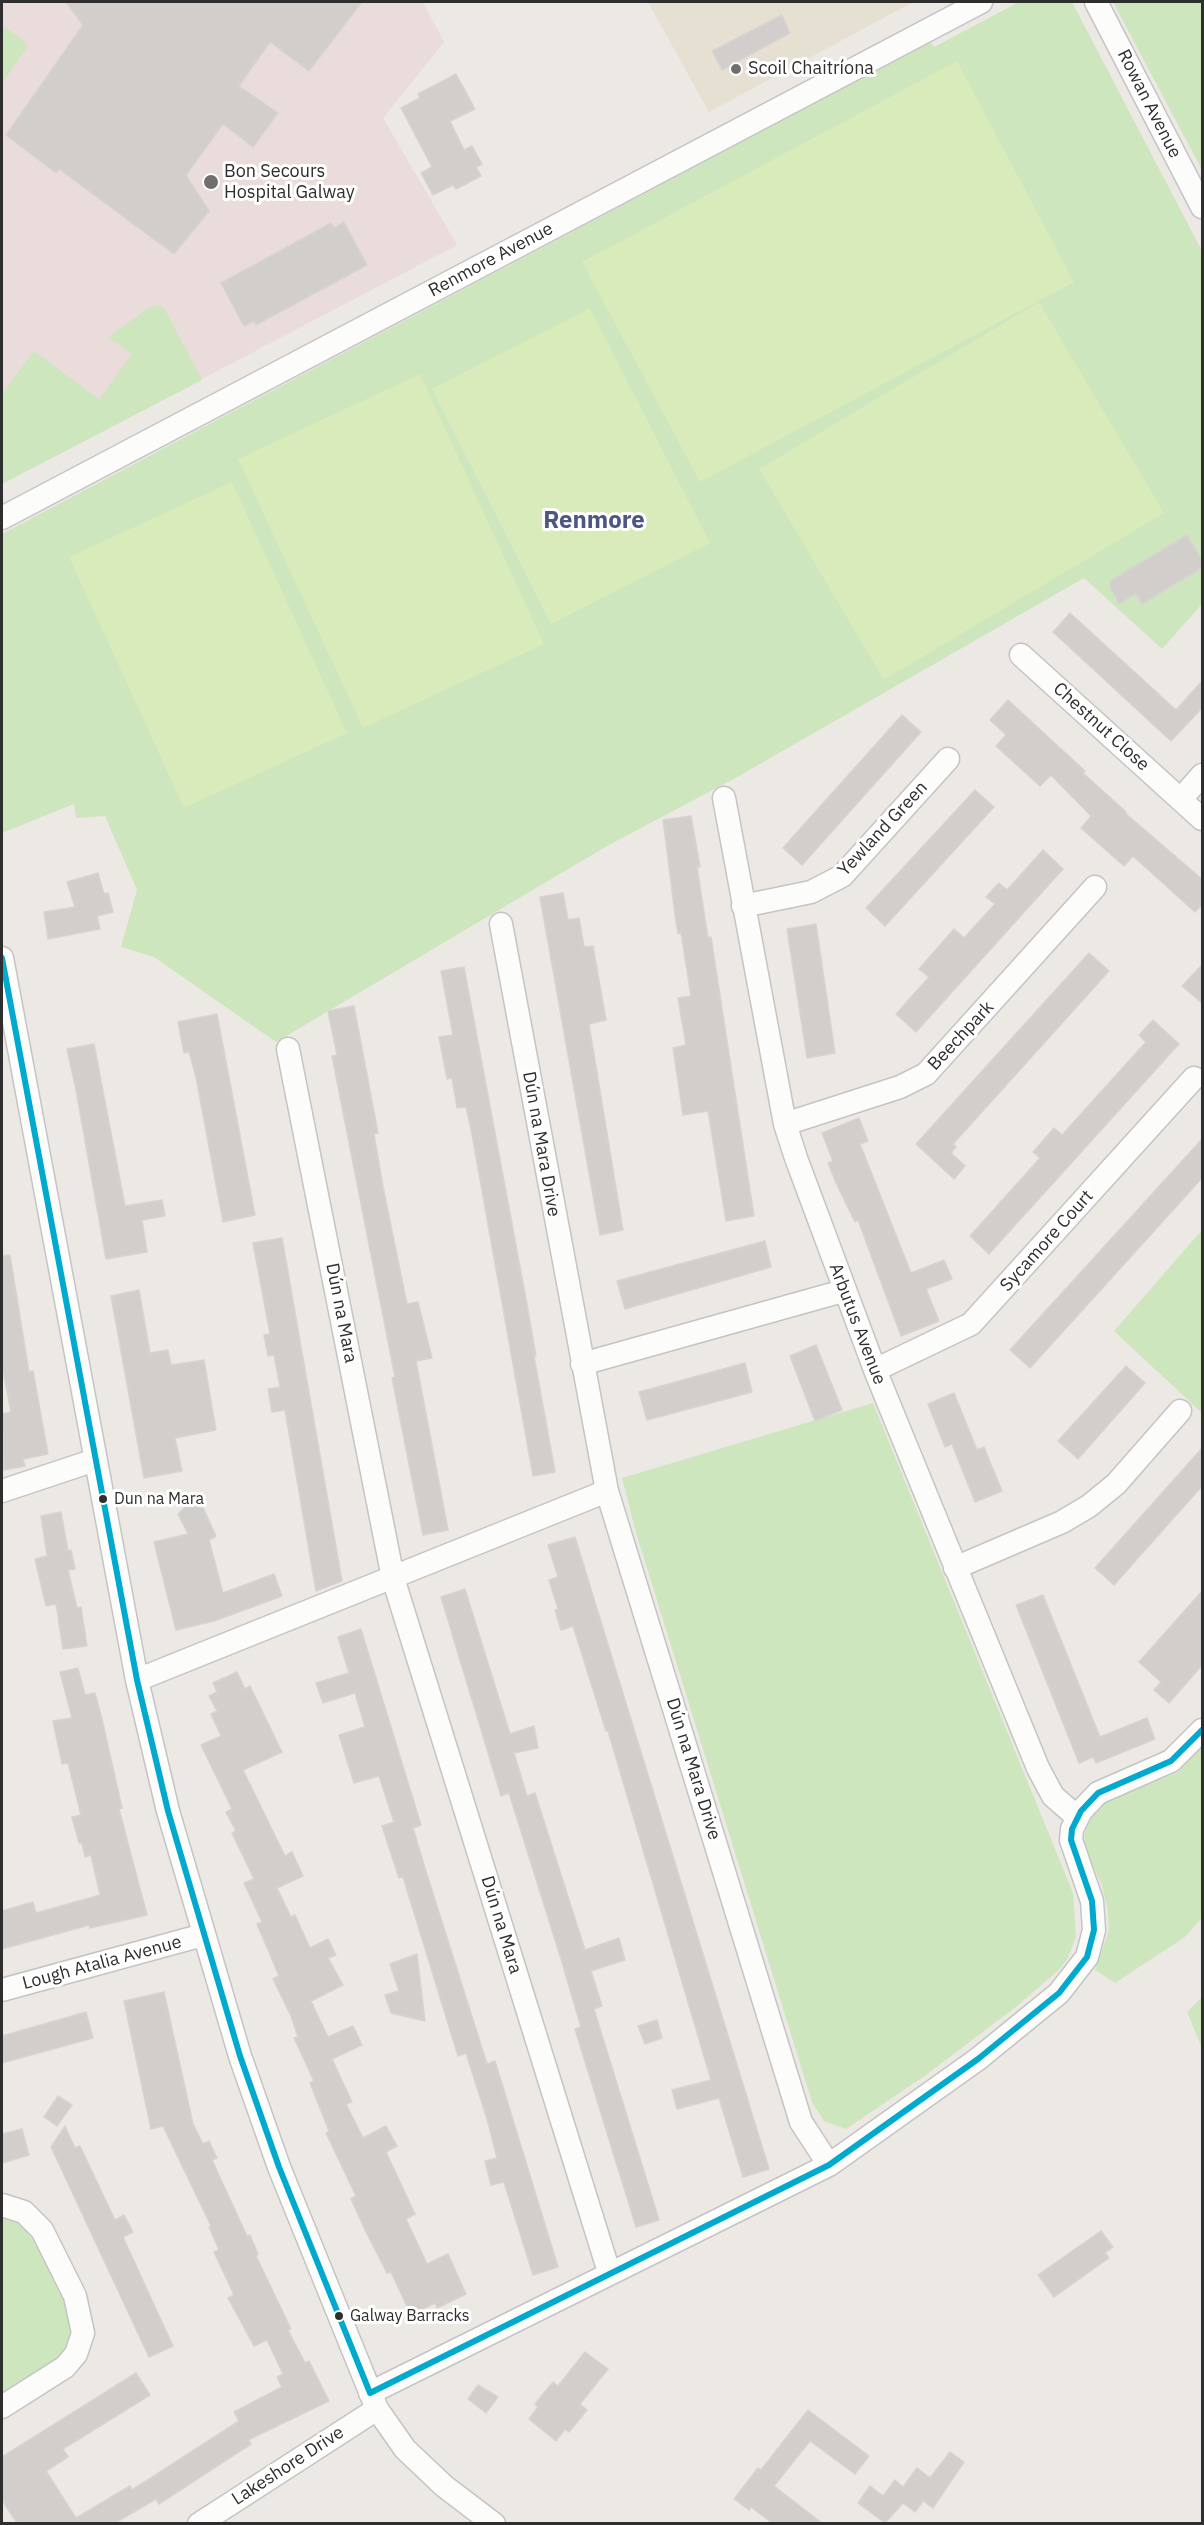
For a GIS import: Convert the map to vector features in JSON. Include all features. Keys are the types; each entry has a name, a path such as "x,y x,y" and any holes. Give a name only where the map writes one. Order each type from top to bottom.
{"street":[{"name":"Renmore Avenue","path":"2,518 981,2"},
{"name":"Rowan Avenue","path":"1096,2 1203,207"},
{"name":"Chestnut Close","path":"1021,655 1203,819"},
{"name":"Yewland Green","path":"743,906 811,892 842,876 948,759"},
{"path":"1181,799 1203,775"},
{"name":"Arbutus Avenue","path":"723,798 785,1124 843,1291 1045,1783 1053,1796 1077,1817"},
{"name":"Beechpark","path":"785,1124 900,1087 926,1074 1095,887"},
{"name":"Dún na Mara Drive","path":"501,924 607,1491 801,2122 829,2165"},
{"path":"2,958 137,1680 168,1810 240,2056 279,2167 374,2401 405,2449 444,2486 494,2523"},
{"name":"Dún na Mara","path":"288,1049 393,1578 609,2272"},
{"name":"Sycamore Court","path":"875,1370 971,1324 1194,1078"},
{"path":"582,1364 843,1291"},
{"path":"955,1568 1062,1522 1089,1506 1116,1484 1180,1411"},
{"path":"2,1491 96,1460"},
{"path":"137,1680 607,1491"},
{"path":"374,2401 609,2272 829,2165 978,2059 1059,1993 1080,1969 1092,1942 1094,1922 1088,1884 1071,1840 1077,1817 1098,1793 1171,1761 1203,1730"},
{"name":"Lough Atalia Avenue","path":"2,1990 203,1935"},
{"path":"2,2205 24,2212 42,2230 75,2296 83,2333 76,2354 65,2367 2,2407"},
{"name":"Lakeshore Drive","path":"199,2523 374,2401"}],"shaded area":[{"name":"Bon Secours Hospital Galway","path":"2,2 423,2 444,42 383,118 457,245 2,484"},
{"name":"Scoil Chaitríona","path":"648,2 913,2 709,112"}],"green space":[{"path":"1019,2 1072,2 1202,251 1202,604 1162,649 1084,578 739,776 607,846 276,1042 154,957 121,947 137,890 105,816 76,818 74,804 2,833 2,534 930,42 934,47"},
{"path":"1113,2 1202,2 1202,170"},
{"path":"2,26 22,39 27,47 2,84"},
{"path":"957,61 1074,282 700,482 582,262"},
{"path":"1039,302 1164,513 884,680 759,469"},
{"path":"158,305 164,308 202,380 2,484 2,394 34,351 99,399 132,354 108,337 150,307"},
{"path":"590,308 710,543 551,624 432,389"},
{"path":"420,374 544,644 363,728 238,459"},
{"path":"232,482 347,733 184,808 69,557"},
{"path":"1202,1230 1202,1413 1114,1331"},
{"path":"873,1403 1073,1893 1076,1937 1068,1958 1060,1969 1017,2006 926,2075 846,2129 824,2121 812,2102 635,1529 622,1478"},
{"path":"1202,1747 1202,1918 1185,1937 1115,1983 1095,1970 1109,1930 1102,1886 1086,1850 1084,1836 1090,1817 1105,1802 1177,1773"},
{"path":"1202,1997 1202,2048 1187,2012"},
{"path":"2,2216 18,2221 38,2246 63,2297 73,2337 62,2355 2,2393"}],"building":[{"name":"Bon Secours Hospital Galway","path":"66,2 362,2 309,71 270,42 239,86 278,113 253,147 223,124 186,175 209,211 174,254 59,169 56,173 6,135 83,25"},
{"path":"782,15 790,33 722,70 712,51"},
{"path":"456,74 475,109 450,121 464,150 472,146 482,164 476,167 481,176 456,189 453,185 433,195 421,173 432,167 401,108 420,98 418,94"},
{"path":"344,222 367,265 256,325 254,321 244,326 221,283 331,223 334,228"},
{"path":"1187,535 1203,562 1203,567 1142,604 1136,594 1119,604 1110,587 1110,581"},
{"path":"1070,613 1176,710 1203,680 1203,707 1171,741 1053,632"},
{"path":"1008,700 1085,771 1083,773 1125,813 1203,880 1203,904 1195,912 1133,856 1124,866 1081,828 1091,816 1051,775 1040,786 996,746 1006,735 990,720"},
{"path":"902,715 921,732 802,865 783,848"},
{"path":"975,790 994,807 885,926 866,908"},
{"path":"691,816 700,867 697,867 708,938 711,937 754,1216 726,1221 708,1111 683,1115 673,1048 686,1045 678,998 691,996 681,933 678,934 676,922 663,820"},
{"path":"1043,850 1063,869 916,1032 896,1014 929,977 919,969 954,929 964,938 995,904 986,897 999,883 1007,890"},
{"path":"98,873 104,894 108,893 113,912 97,916 100,929 48,939 44,912 75,907 67,882"},
{"path":"563,893 568,920 579,918 584,947 593,946 606,1020 589,1024 623,1230 600,1235 540,897"},
{"path":"816,924 835,1053 807,1058 787,929"},
{"path":"1089,953 1109,971 953,1144 956,1147 951,1153 965,1166 954,1179 916,1144"},
{"path":"1203,964 1203,1004 1182,986"},
{"path":"464,967 526,1299 555,1472 533,1476 471,1129 466,1107 457,1108 452,1078 447,1079 439,1037 453,1035 441,971"},
{"path":"354,1006 378,1133 374,1134 383,1187 407,1304 418,1302 432,1358 416,1361 448,1530 423,1535 392,1378 395,1377 332,1056 337,1055 328,1011"},
{"path":"217,1014 255,1215 223,1222 196,1077 189,1052 184,1053 178,1022"},
{"path":"1153,1020 1179,1044 989,1254 970,1236 1040,1158 1033,1152 1054,1128 1062,1135 1146,1042 1139,1035"},
{"path":"94,1044 125,1206 162,1200 165,1216 142,1220 147,1252 106,1259 67,1049"},
{"path":"859,1118 868,1141 860,1144 911,1273 944,1260 952,1279 926,1289 939,1321 901,1336 858,1220 855,1222 828,1163 833,1161 822,1133"},
{"path":"1203,1138 1203,1177 1030,1368 1010,1350"},
{"path":"282,1238 342,1581 316,1591 285,1410 272,1412 268,1389 280,1387 274,1355 268,1356 264,1335 270,1334 253,1243"},
{"path":"765,1241 771,1267 625,1309 617,1281"},
{"path":"10,1255 29,1372 33,1371 48,1454 23,1459 25,1466 4,1470 2,1414 11,1412 2,1365 2,1256"},
{"path":"139,1290 150,1353 168,1350 171,1365 204,1360 216,1430 175,1438 182,1471 144,1478 111,1296"},
{"path":"816,1345 842,1410 815,1421 790,1356"},
{"path":"745,1363 752,1392 647,1420 639,1392"},
{"path":"1126,1366 1145,1383 1078,1459 1058,1441"},
{"path":"954,1393 977,1450 984,1447 1002,1491 975,1502 952,1444 945,1447 928,1404"},
{"path":"1203,1447 1203,1485 1114,1585 1095,1568"},
{"path":"191,1501 200,1501 216,1536 209,1540 223,1593 274,1574 282,1596 214,1621 176,1630 154,1542 188,1534 178,1514"},
{"path":"61,1512 68,1551 71,1550 75,1569 68,1570 77,1608 81,1607 87,1646 63,1649 56,1604 46,1606 35,1559 47,1556 41,1516"},
{"path":"575,1537 769,2169 743,2177 719,2098 677,2109 672,2090 711,2080 608,1731 606,1731 573,1626 561,1630 555,1610 558,1609 549,1580 558,1577 548,1545"},
{"path":"465,1589 510,1734 534,1726 538,1748 514,1753 527,1796 535,1793 585,1950 619,1938 625,1960 591,1971 602,2006 594,2009 659,2220 636,2227 575,2029 581,2027 561,1959 509,1793 501,1796 441,1597"},
{"path":"1203,1590 1203,1664 1169,1703 1154,1690 1161,1682 1139,1662"},
{"path":"1043,1595 1100,1737 1147,1718 1155,1739 1096,1763 1093,1757 1079,1763 1016,1605"},
{"path":"361,1629 421,1825 413,1828 425,1868 487,2064 495,2061 558,2267 533,2275 504,2182 491,2185 485,2161 497,2158 487,2119 466,2053 458,2056 403,1877 399,1878 382,1826 394,1822 379,1776 354,1783 339,1735 365,1727 355,1693 323,1703 316,1683 349,1673 338,1637"},
{"path":"78,1668 85,1695 95,1693 122,1808 119,1809 147,1915 90,1928 89,1925 2,1949 2,1911 33,1902 36,1913 100,1895 91,1855 85,1857 82,1843 79,1843 72,1817 81,1815 68,1763 62,1764 53,1721 72,1718 60,1672"},
{"path":"237,1672 245,1689 250,1686 282,1752 243,1770 285,1856 292,1852 303,1876 277,1888 291,1917 295,1915 310,1948 328,1939 336,1955 328,1958 343,1985 311,2001 328,2037 353,2026 362,2045 332,2059 352,2102 346,2104 363,2138 386,2126 397,2146 386,2152 415,2214 406,2219 427,2264 448,2254 466,2294 437,2308 435,2303 411,2315 391,2272 387,2273 365,2230 351,2199 356,2196 326,2133 329,2131 310,2083 314,2081 294,2038 298,2037 291,2016 273,1979 279,1976 257,1924 262,1922 244,1883 254,1879 232,1833 236,1831 226,1812 232,1809 201,1745 221,1736 211,1714 217,1711 209,1696 217,1692 213,1683"},
{"path":"417,1954 425,2021 391,2013 385,1995 399,1991 390,1964"},
{"path":"164,1992 193,2124 203,2144 209,2141 217,2158 212,2160 247,2236 250,2235 258,2254 256,2256 291,2329 288,2330 305,2363 309,2361 329,2401 248,2440 251,2444 159,2504 156,2499 115,2523 17,2523 2,2500 2,2457 136,2373 150,2395 63,2449 68,2457 46,2471 76,2518 130,2486 132,2490 239,2421 234,2412 282,2387 277,2377 283,2374 267,2340 254,2346 228,2298 234,2295 214,2252 219,2250 209,2227 211,2226 163,2126 151,2129 124,2001"},
{"path":"86,2012 93,2038 2,2063 2,2036"},
{"path":"657,2020 662,2038 645,2044 638,2026"},
{"path":"58,2096 72,2105 57,2126 44,2117"},
{"path":"65,2126 75,2148 80,2146 115,2220 124,2215 133,2232 123,2237 173,2346 149,2357 51,2147"},
{"path":"22,2129 29,2155 2,2163 2,2134"},
{"path":"1101,2231 1113,2247 1105,2253 1109,2258 1054,2297 1038,2275"},
{"path":"585,2352 608,2369 580,2404 587,2410 569,2432 565,2429 556,2441 529,2419 538,2407 535,2404 553,2382 558,2386"},
{"path":"478,2385 498,2397 486,2413 468,2399"},
{"path":"808,2410 869,2456 855,2474 810,2441 774,2486 822,2523 772,2523 751,2507 749,2510 734,2499 758,2468 761,2470"},
{"path":"950,2452 964,2462 933,2508 923,2501 915,2512 903,2503 885,2523 858,2503 870,2486 883,2496 895,2480 903,2487 917,2468 930,2478"}],"transit line":[{"path":"2,958 137,1680 168,1811 240,2056 279,2167 370,2393"},
{"path":"370,2393 829,2165 978,2059 1059,1993 1087,1957 1094,1930 1092,1901 1071,1840 1072,1829 1081,1811 1098,1793 1171,1761 1202,1730"}],"place":[{"name":"Scoil Chaitríona","path":"736,69"},
{"name":"Bon Secours Hospital Galway","path":"211,182"},
{"name":"Dun na Mara","path":"103,1499"},
{"name":"Galway Barracks","path":"339,2316"}],"district":[{"name":"Renmore","path":"594,521"}]}
